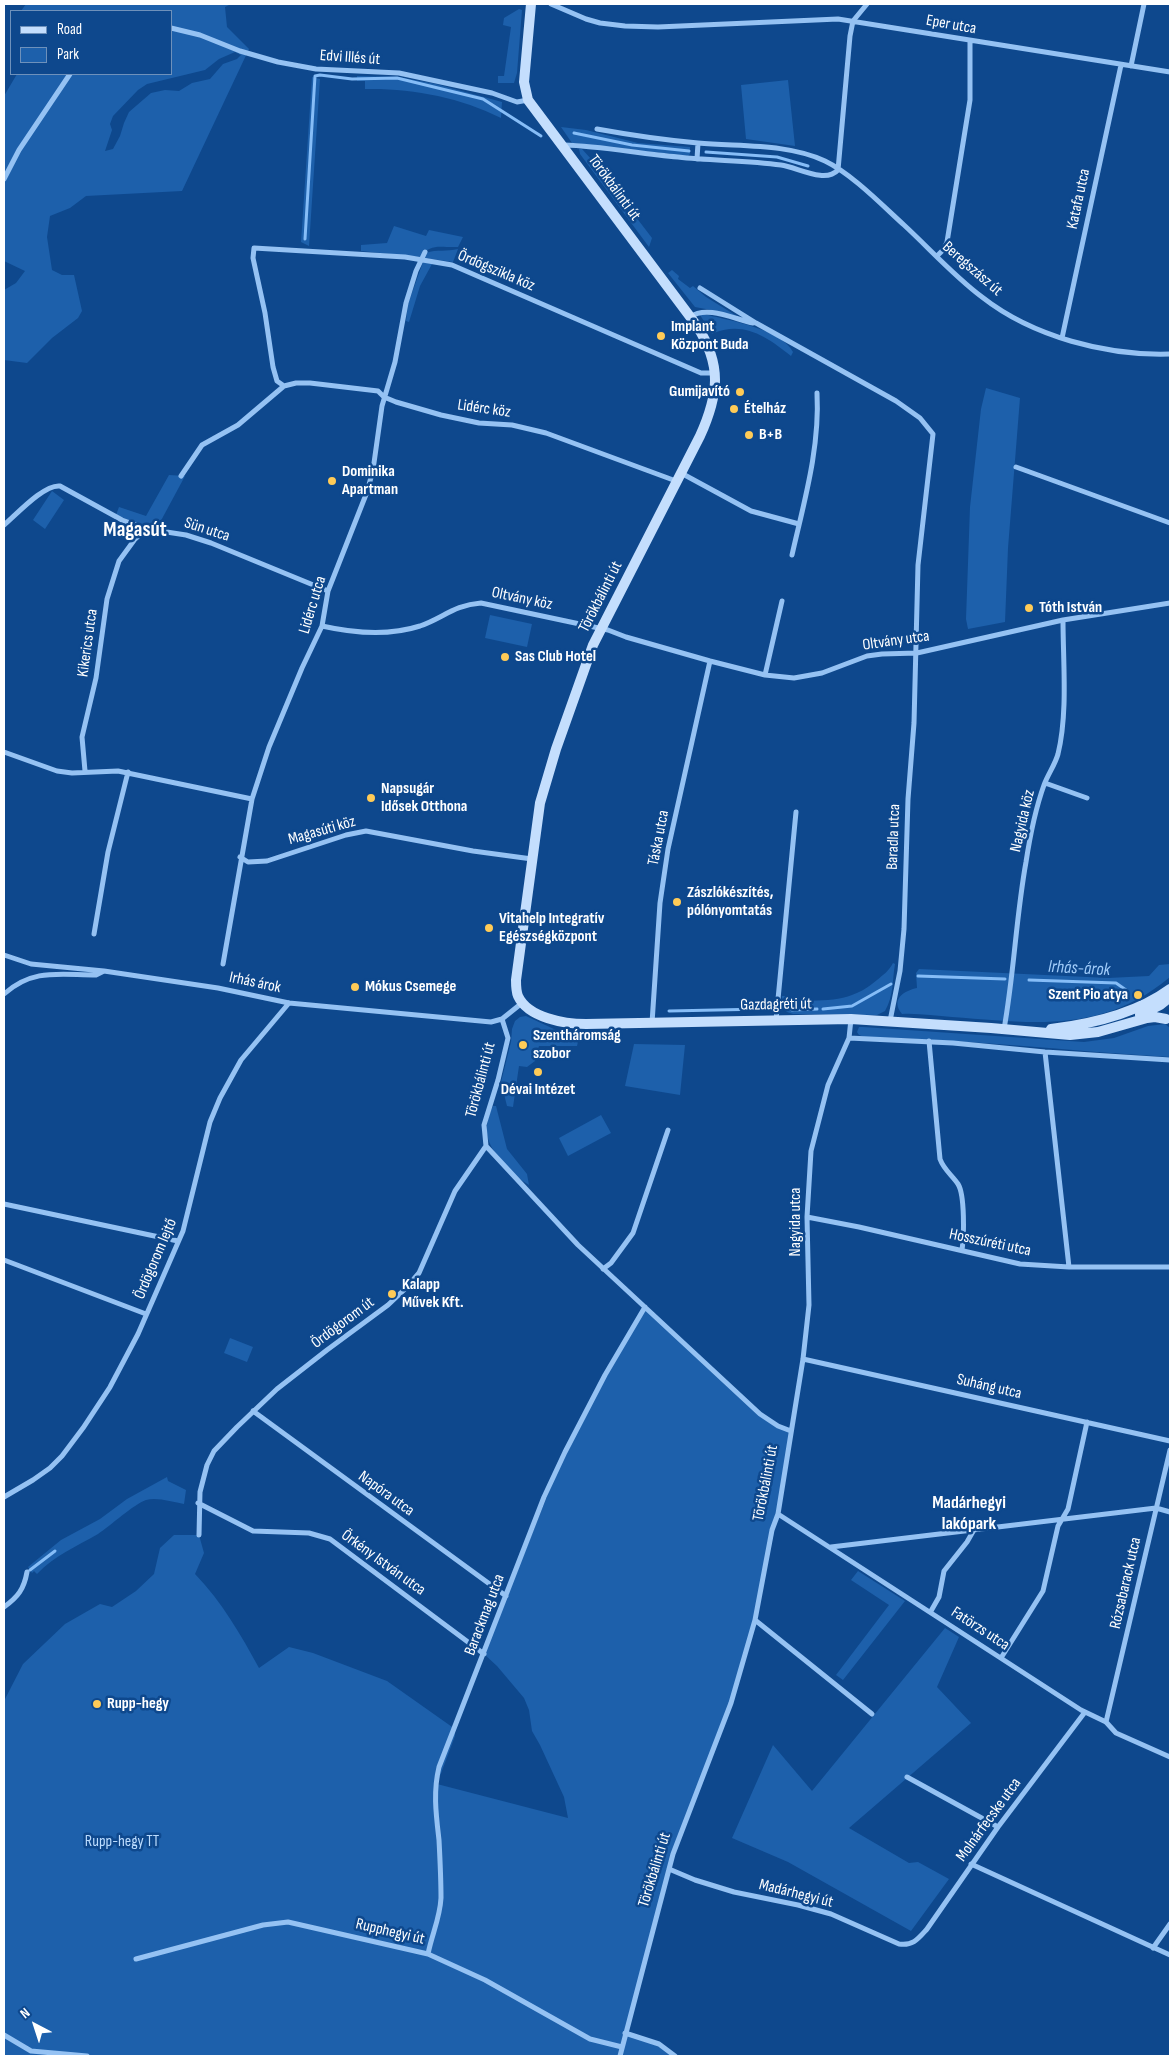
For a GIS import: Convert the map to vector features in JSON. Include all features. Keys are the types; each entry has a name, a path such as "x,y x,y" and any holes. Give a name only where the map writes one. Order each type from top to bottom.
{"street":[{"path":"528,100 524,82 531,4"},
{"name":"Eper utca","path":"551,4 581,18 600,23 625,26 658,27 820,19 853,21 1170,72"},
{"path":"564,145 696,159 783,165 829,176 838,170 853,21 867,4"},
{"path":"1131,66 1144,4"},
{"name":"Edvi Illés út","path":"172,28 200,35 240,52 278,62 316,69 399,73 492,93 517,102 528,100"},
{"path":"937,256 947,242 970,100 970,41"},
{"name":"Katafa utca","path":"1062,338 1121,65"},
{"path":"4,179 19,150 69,75"},
{"name":"Törökbálinti út","path":"522,1003 517,995 516,980 540,803 547,775 570,708 601,628 708,419 715,395 715,373 707,344 690,317 564,145 528,100"},
{"name":"Beregszász út","path":"597,129 698,143 791,152 820,159 871,195 983,298 1006,313 1062,338 1116,352 1148,355 1170,354"},
{"path":"696,159 698,143"},
{"name":"Ördögszikla köz","path":"284,386 277,381 272,367 265,313 253,258 254,248 421,259 452,265 693,369 703,373 715,373"},
{"name":"Lidérc utca","path":"223,964 240,857 252,799 272,739 322,626 328,591 367,492 373,470 384,397 395,362 406,303 421,259 426,252"},
{"path":"700,288 756,324"},
{"path":"690,317 698,311 708,312 756,324"},
{"name":"Baradla utca","path":"756,324 896,401 920,418 933,434 918,564 917,653 908,799 904,929 900,971 890,1021"},
{"name":"Lidérc köz","path":"284,386 296,383 330,384 378,391 384,397 441,415 479,423 512,425 546,433 679,477 751,511 799,524"},
{"path":"181,476 202,445 240,424 284,386"},
{"path":"792,555 816,444 817,393"},
{"path":"1016,467 1170,523"},
{"name":"Sün utca","path":"4,525 39,494 55,486 69,490 122,520 147,529 186,535 211,543 328,591"},
{"name":"Kikerics utca","path":"86,771 82,737 96,678 107,599 119,561 135,539 147,529"},
{"path":"765,675 782,602"},
{"name":"Oltvány utca","path":"601,628 710,661 765,675 779,678 808,677 867,656 917,653 1063,620 1170,602"},
{"name":"Oltvány köz","path":"322,626 346,631 398,630 419,626 460,606 481,603 601,628"},
{"name":"Nagyida köz","path":"1004,1029 1022,883 1035,812 1045,783 1055,763 1060,739 1063,709 1063,620"},
{"name":"Táska utca","path":"652,1023 660,902 668,849 710,661"},
{"path":"4,752 57,771 72,773 86,771 128,772 252,799"},
{"path":"94,934 108,852 128,772"},
{"path":"1045,783 1087,798"},
{"path":"776,1020 796,812"},
{"name":"Magasúti köz","path":"240,857 248,862 267,861 346,835 366,831 473,851 532,859"},
{"name":"Irhás árok","path":"4,955 31,964 104,971 218,988 289,1003 491,1022 502,1019"},
{"path":"4,994 16,984 31,976 96,975 104,971"},
{"path":"1165,1001 1170,989"},
{"name":"Gazdagréti út","path":"522,1003 545,1016 566,1024 851,1019 1070,1035 1098,1032 1147,1018 1155,1017 1168,1020 1165,1001"},
{"name":"Gazdagréti út","path":"1035,1031 1092,1023 1132,1009 1165,1001"},
{"name":"Gazdagréti út","path":"1112,1028 1165,1001"},
{"name":"Ördögorom lejtő","path":"4,1497 50,1468 62,1456 110,1387 146,1314 178,1242 190,1209 210,1122 220,1098 245,1054 289,1003"},
{"path":"502,1019 522,1003"},
{"name":"Törökbálinti út","path":"502,1019 508,1038 498,1080 484,1125 486,1146 602,1269 760,1414 778,1426 791,1431 778,1514 772,1530 755,1620 731,1703 673,1854 620,2056"},
{"name":"Nagyida utca","path":"791,1431 803,1359 809,1305 807,1217 811,1151 828,1085 849,1038 851,1019"},
{"path":"849,1038 928,1041 1045,1052 1170,1060"},
{"path":"928,1041 940,1159 944,1168 958,1183 961,1192 964,1236 962,1250"},
{"path":"1045,1052 1069,1267"},
{"path":"602,1269 611,1263 633,1233 668,1130"},
{"name":"Ördögorom út","path":"199,1536 198,1503 203,1476 214,1451 277,1389 326,1350 388,1305 406,1288 423,1265 455,1191 486,1146"},
{"path":"4,1204 178,1242"},
{"name":"Hosszúréti utca","path":"807,1217 1020,1264 1069,1267 1170,1267"},
{"path":"4,1260 146,1314"},
{"name":"Barackmag utca","path":"428,1954 438,1920 440,1899 439,1849 434,1804 435,1783 439,1767 544,1497 564,1452 605,1375 645,1307"},
{"name":"Suháng utca","path":"803,1359 1170,1441"},
{"name":"Napóra utca","path":"253,1411 506,1596"},
{"path":"1001,1658 1043,1590 1058,1526 1068,1509 1087,1422"},
{"name":"Rózsabarack utca","path":"1106,1722 1170,1450"},
{"name":"Örkény István utca","path":"198,1503 253,1531 309,1533 330,1539 484,1654"},
{"path":"832,1547 975,1528 1156,1508 1170,1512"},
{"name":"Fatörzs utca","path":"778,1514 832,1547 1085,1712 1106,1722 1116,1733 1170,1757"},
{"path":"931,1612 939,1597 944,1571 967,1542 975,1528"},
{"path":"4,1606 15,1599 23,1590 27,1572"},
{"path":"755,1620 872,1714"},
{"name":"Molnárfecske utca","path":"914,1943 927,1929 998,1826 1085,1712"},
{"path":"907,1776 998,1826"},
{"path":"971,1864 1170,1955"},
{"name":"Madárhegyi út","path":"670,1869 734,1892 831,1914 899,1944 907,1945 914,1943"},
{"name":"Rupphegyi út","path":"136,1959 263,1925 288,1922 428,1954 492,1984 590,2039 622,2047"},
{"path":"1153,1948 1170,1924"},
{"path":"625,2033 659,2044 675,2056"},
{"path":"4,2035 31,2054 87,2056"}],"green space":[{"path":"26,4 231,4 225,7 227,27 249,49 182,191 86,196 70,208 50,216 47,237 52,270 62,275 74,275 82,311 78,318 52,338 27,363 4,360 4,290 16,283 25,271 4,261 4,96 16,75 172,75 172,10 22,10","holes":["235,52 241,55 237,59 223,64 210,79 192,83 179,91 165,90 151,93 129,112 113,149 105,151 112,130 110,124 113,116 138,90 147,84 205,70 219,59"]},
{"path":"519,9 522,10 517,73 514,83 498,83 498,76 504,76 511,27 503,25 504,18"},
{"path":"357,76 398,77 436,84 502,102 501,118 468,104 434,95 400,90 365,89 365,81 357,81"},
{"path":"312,77 320,79 309,246 301,242"},
{"path":"788,80 795,146 746,139 741,85"},
{"path":"561,127 586,130 638,143 690,147 690,154 688,156 572,143"},
{"path":"579,149 582,149 610,180 613,187 652,238 649,247 580,154"},
{"path":"394,226 426,236 429,230 463,237 458,247 428,249 420,257 361,251 361,245 387,243"},
{"path":"458,249 453,262 424,258 426,253"},
{"path":"423,262 432,264 420,286 409,322 406,321 408,304"},
{"path":"672,270 679,276 678,279 690,288 693,286 706,297 740,318 695,307 668,273"},
{"path":"700,315 708,315 755,327 778,337 793,352 791,356 764,337 744,330 723,330 712,334"},
{"path":"986,388 1020,398 1008,548 1005,622 968,629 966,619 970,507 981,409"},
{"path":"169,475 185,476 157,528 144,526 116,515 119,507 146,516"},
{"path":"52,491 64,500 45,529 33,520"},
{"path":"490,615 532,624 527,647 485,638"},
{"path":"893,963 895,964 890,999 885,1011 877,1015 793,1014 787,1012 782,1007 782,996 788,996 794,1001 818,1001 838,999 857,993 888,971"},
{"path":"1170,964 1170,977 1144,995 1119,1008 1066,1021 1011,1021 902,1014 897,1004 900,996 907,991 917,988 916,973 919,969 1108,978 1149,976 1159,965"},
{"path":"526,1016 556,1030 580,1033 577,1046 539,1046 535,1061 527,1067 519,1066 513,1107 507,1106 501,1082 511,1042 512,1029 515,1021 520,1017"},
{"path":"1165,1024 1170,1028 1170,1057 979,1043 864,1037 857,1032 859,1027 863,1027 1084,1042 1114,1038 1148,1026"},
{"path":"634,1044 685,1045 680,1095 625,1086"},
{"path":"493,1106 496,1106 507,1149 527,1174 529,1185 511,1171 490,1145 487,1123"},
{"path":"601,1115 611,1133 568,1156 559,1138"},
{"name":"Rupp-hegy TT","path":"645,1307 760,1414 791,1431 778,1514 755,1620 731,1703 673,1854 625,2033 643,2038 675,2056 4,2056 4,1701 23,1664 65,1624 100,1604 112,1607 136,1591 154,1574 160,1548 174,1535 199,1535 204,1553 195,1574 222,1607 259,1668 289,1647 313,1653 387,1681 455,1729 455,1736 437,1784 568,1818 564,1797 532,1731 529,1710 524,1698 497,1666 484,1654 565,1452"},
{"path":"230,1338 253,1347 247,1362 224,1353"},
{"path":"167,1477 168,1481 186,1490 184,1504 160,1499 150,1499 141,1502 98,1534 58,1557 37,1574 34,1571 32,1573 28,1567 61,1540 100,1519 127,1499"},
{"path":"858,1571 905,1601 843,1680 836,1675 889,1605 851,1580"},
{"path":"945,1628 959,1637 937,1687 971,1723 849,1828 909,1863 918,1862 949,1879 911,1931 788,1862 732,1838 773,1745 812,1791"}],"waterway":[{"path":"305,239 315,76 352,79 397,78 483,99 541,136"},
{"path":"574,133 632,145 689,151"},
{"path":"706,152 777,157 808,166"},
{"name":"Irhás-árok","path":"918,976 1005,979"},
{"name":"Irhás-árok","path":"1029,980 1116,983 1126,990"},
{"name":"Irhás-árok","path":"823,1009 852,1006 891,984"},
{"name":"Irhás-árok","path":"669,1011 764,1009"},
{"name":"Irhás-árok","path":"792,1010 817,1009"},
{"path":"30,1570 55,1551"}],"place":[{"name":"Implant Központ Buda","path":"661,336"},
{"name":"Gumijavító","path":"740,392"},
{"name":"Ételház","path":"734,409"},
{"name":"B+B","path":"749,435"},
{"name":"Dominika Apartman","path":"332,481"},
{"name":"Tóth István","path":"1029,608"},
{"name":"Sas Club Hotel","path":"505,657"},
{"name":"Napsugár Idősek Otthona","path":"371,798"},
{"name":"Zászlókészítés, pólónyomtatás","path":"677,902"},
{"name":"Vitahelp Integratív Egészségközpont","path":"489,928"},
{"name":"Mókus Csemege","path":"355,987"},
{"name":"Szent Pio atya","path":"1138,995"},
{"name":"Szentháromság szobor","path":"523,1045"},
{"name":"Dévai Intézet","path":"538,1072"},
{"name":"Kalapp Művek Kft.","path":"392,1294"},
{"name":"Rupp-hegy","path":"97,1704"}],"district":[{"name":"Magasút","path":"135,531"},
{"name":"Madárhegyi lakópark","path":"969,1514"}]}
